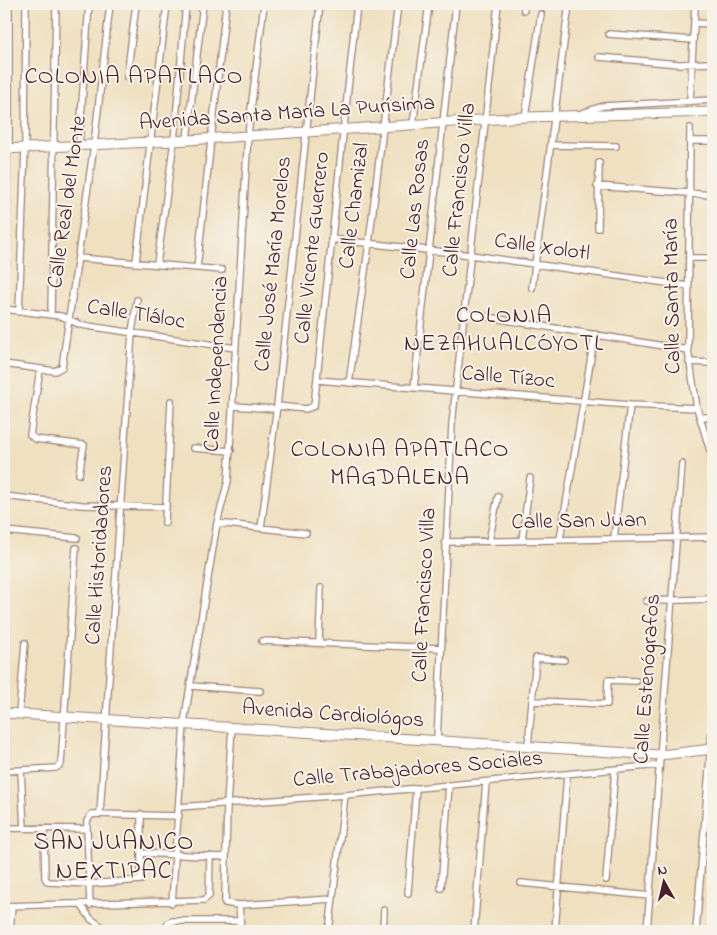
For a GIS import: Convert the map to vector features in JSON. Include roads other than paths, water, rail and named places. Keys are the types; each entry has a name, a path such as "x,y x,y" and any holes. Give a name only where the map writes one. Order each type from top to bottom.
{"main road":[{"name":"Avenida Santa María La Purísima","path":"7,149 94,146 248,134 525,117 713,112"},
{"name":"Avenida Cardiológos","path":"4,713 184,723 660,755 712,749"}],"street":[{"path":"6,263 9,4"},
{"path":"19,312 25,148 26,4"},
{"path":"51,315 56,4"},
{"path":"79,146 89,4"},
{"name":"Calle Real del Monte","path":"40,369 56,371 62,367 94,146 110,4"},
{"path":"127,77 136,4"},
{"path":"136,262 152,142 167,4"},
{"path":"157,264 174,141 186,4"},
{"path":"187,139 203,4"},
{"path":"197,268 226,4"},
{"name":"Calle Independencia","path":"172,902 177,855 184,723 217,523 228,481 234,406 235,348 248,134 264,4"},
{"name":"Calle José María Morelos","path":"261,528 320,4"},
{"name":"Calle Vicente Guerrero","path":"276,408 306,409 314,406 357,4"},
{"name":"Calle Chamizal","path":"348,383 369,243 398,4"},
{"path":"413,125 429,4"},
{"name":"Calle Las Rosas","path":"414,388 456,4"},
{"name":"Calle Francisco Villa","path":"436,740 445,542 455,392 498,4"},
{"path":"532,288 569,4"},
{"path":"690,101 695,4"},
{"path":"525,117 542,14"},
{"path":"694,23 713,24"},
{"path":"608,34 693,40"},
{"path":"599,57 691,64 713,63"},
{"name":"Avenida Santa María La Purísima","path":"572,116 603,106 713,100"},
{"name":"Calle Santa María","path":"690,128 688,350 697,408 713,460"},
{"path":"690,141 713,141"},
{"path":"550,145 616,146"},
{"path":"598,228 597,186 599,163"},
{"path":"597,186 713,195"},
{"name":"Calle Xolotl","path":"331,239 471,255 688,286"},
{"path":"78,258 222,270"},
{"path":"689,258 713,258"},
{"name":"Calle Historidadores","path":"100,813 132,332 137,300"},
{"name":"Calle Tláloc","path":"4,309 51,315 80,325 235,348"},
{"path":"463,313 688,350"},
{"path":"560,539 595,334"},
{"path":"689,362 713,362"},
{"path":"4,364 40,369 31,437 84,445 78,474"},
{"name":"Calle Tízoc","path":"316,380 582,402 697,408"},
{"path":"165,524 171,401"},
{"path":"614,538 630,405"},
{"path":"234,406 276,408"},
{"path":"700,417 713,417"},
{"path":"193,448 231,451"},
{"name":"Calle Estenógrafos","path":"647,931 682,464"},
{"path":"522,540 530,478"},
{"path":"4,496 82,505 166,507"},
{"path":"489,541 498,498"},
{"path":"217,523 306,533"},
{"path":"4,531 76,538"},
{"name":"Calle San Juan","path":"445,542 713,537"},
{"path":"4,771 56,768 60,764 76,548"},
{"path":"319,642 321,588"},
{"path":"647,601 713,598"},
{"path":"262,641 440,648"},
{"path":"19,714 25,643"},
{"path":"528,746 536,658 564,660"},
{"path":"532,701 607,704 608,680 636,681"},
{"path":"191,686 260,691"},
{"path":"696,931 713,720"},
{"path":"232,727 227,804 226,904 239,905 332,899"},
{"name":"Calle Trabajadores Sociales","path":"180,807 345,795 659,765"},
{"path":"606,880 615,770"},
{"path":"21,771 24,828"},
{"path":"555,931 567,775"},
{"path":"474,931 486,782"},
{"path":"441,888 449,785"},
{"path":"408,893 416,788"},
{"path":"329,931 345,795"},
{"path":"90,905 87,821 92,814 178,816"},
{"path":"44,829 45,878 48,882 90,884 142,880 141,814"},
{"path":"4,828 87,829"},
{"path":"141,853 226,857"},
{"path":"4,906 90,905 204,900 208,896 210,856"},
{"path":"521,883 650,896"},
{"path":"81,905 91,919 108,931"},
{"path":"239,905 241,931"},
{"path":"10,931 12,906"},
{"path":"383,931 384,910"},
{"path":"166,931 168,923 172,921 240,921"}],"district":[{"name":"COLONIA APATLACO","path":"134,77"},
{"name":"COLONIA NEZAHUALCÓYOTL","path":"504,330"},
{"name":"COLONIA APATLACO MAGDALENA","path":"400,464"},
{"name":"SAN JUANICO NEXTIPAC","path":"114,858"}]}
